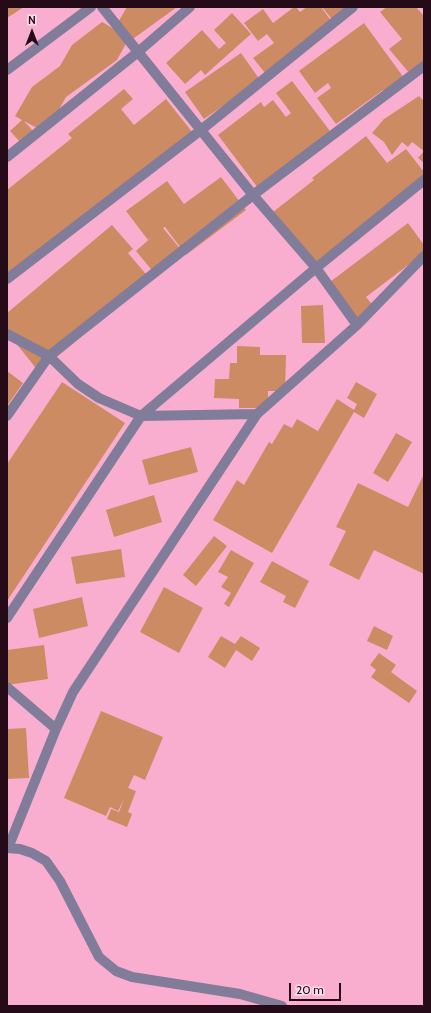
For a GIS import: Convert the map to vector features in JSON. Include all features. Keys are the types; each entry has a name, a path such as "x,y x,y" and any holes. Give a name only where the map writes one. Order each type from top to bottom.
{"street":[{"path":"7,70 91,7"},
{"path":"102,7 253,195 316,268 357,325"},
{"path":"7,157 138,52 190,7"},
{"path":"7,279 201,130 353,7"},
{"path":"7,416 49,356 253,195 424,66"},
{"path":"7,618 142,416 316,268 424,180"},
{"path":"282,1006 240,994 132,977 116,971 100,957 60,881 46,861 26,851 8,848 56,729 73,692 257,414 357,325 424,256"},
{"path":"7,334 49,356 78,384 99,398 142,416 257,414"},
{"path":"7,687 56,729"}],"building":[{"path":"7,7 24,7 7,18"},
{"path":"127,7 177,7 130,41 128,40 117,60 66,97 57,113 37,128 24,121 34,132 21,143 10,131 22,120 15,116 32,87 60,66 72,45 102,22 114,29"},
{"path":"296,7 300,12 307,7 321,7 332,22 265,73 253,58 274,43 267,34 258,41 244,23 263,9 273,23"},
{"path":"322,7 354,7 334,22"},
{"path":"387,7 416,7 424,16 424,65 411,75 389,49 402,39 380,12"},
{"path":"232,13 251,34 205,75 201,70 185,84 166,63 202,30 219,49 226,43 214,30"},
{"path":"364,23 407,82 388,96 383,90 336,124 317,98 331,88 328,83 315,93 299,71"},
{"path":"241,53 260,80 204,119 185,92"},
{"path":"292,81 330,131 261,192 218,135 261,102 264,107 273,100 286,117 291,113 276,93"},
{"path":"124,89 133,99 121,109 134,125 166,99 193,133 7,282 7,190 72,138 68,134"},
{"path":"419,96 424,101 424,151 412,142 408,147 402,142 392,155 384,142 372,133 384,119"},
{"path":"366,136 387,163 406,149 424,172 424,180 315,266 273,212 314,180 312,178"},
{"path":"424,151 424,163 418,158"},
{"path":"221,177 246,210 186,255 165,227 163,228 182,251 155,274 136,251 155,234 148,240 126,211 167,181 184,204"},
{"path":"408,223 424,245 424,253 366,297 375,308 355,322 326,285"},
{"path":"112,225 133,249 128,253 150,279 39,372 7,332 7,313"},
{"path":"323,305 325,343 302,343 301,306"},
{"path":"237,346 260,347 260,355 286,355 285,391 268,391 268,408 239,408 239,399 214,398 215,379 229,379 230,363 237,363"},
{"path":"7,371 23,383 7,406"},
{"path":"62,382 125,423 7,601 7,464"},
{"path":"356,382 377,394 364,418 354,412 272,553 213,520 237,480 244,485 269,442 272,444 284,424 292,428 297,419 318,431 337,399 354,410 357,404 347,398"},
{"path":"396,433 412,442 388,482 373,473"},
{"path":"191,447 198,472 149,485 142,460"},
{"path":"424,474 424,574 374,550 359,580 329,565 346,531 336,527 358,483 408,507"},
{"path":"154,495 162,522 114,537 106,510"},
{"path":"214,536 227,546 196,586 183,575"},
{"path":"121,549 125,577 76,584 71,557"},
{"path":"231,550 254,563 229,607 224,604 231,593 221,587 228,577 218,572"},
{"path":"272,561 309,581 295,608 283,602 286,596 260,582"},
{"path":"164,587 203,608 179,653 140,632"},
{"path":"82,597 88,626 39,638 33,609"},
{"path":"374,626 393,636 387,650 367,641"},
{"path":"221,636 235,644 241,636 260,648 252,661 236,650 225,668 208,657"},
{"path":"44,645 48,679 7,685 7,650"},
{"path":"379,653 396,665 391,672 417,691 409,703 371,677 376,670 370,665"},
{"path":"101,711 163,737 145,780 134,775 128,788 136,791 128,812 132,814 127,827 107,819 111,809 119,812 124,799 118,811 110,807 106,816 64,798"},
{"path":"26,728 29,778 7,779 7,729"}]}
